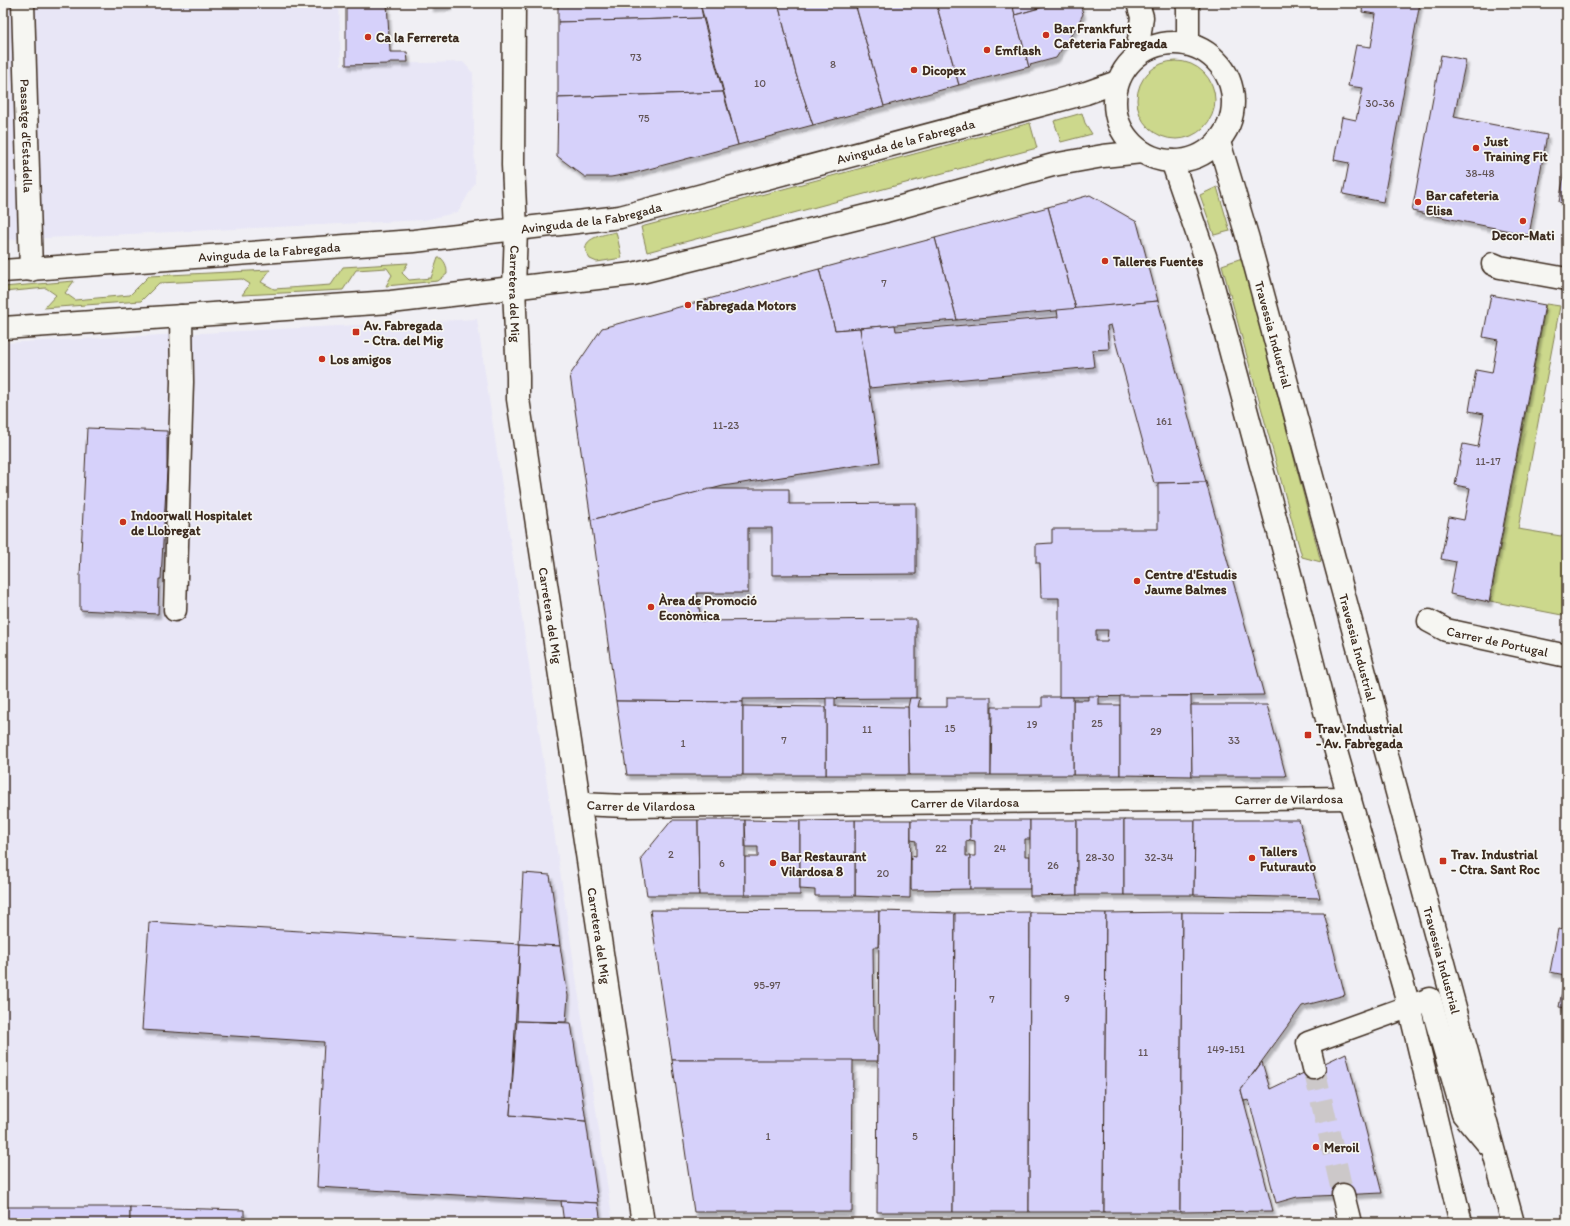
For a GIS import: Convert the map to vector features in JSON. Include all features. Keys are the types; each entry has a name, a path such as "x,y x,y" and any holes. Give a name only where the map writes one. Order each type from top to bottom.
{"street":[{"name":"Passatge d'Estadella","path":"23,3 31,270"},
{"name":"Carretera del Mig","path":"514,3 513,165 516,229 514,288 518,399 643,1223"},
{"path":"1137,54 1142,17 1138,3"},
{"path":"1187,3 1188,44"},
{"path":"1161,43 1188,44 1206,52 1221,67 1231,87 1232,108 1229,124 1219,142 1194,157 1172,161 1156,158 1142,152 1122,131 1114,108 1117,82 1125,67 1137,54 1161,43"},
{"name":"Avinguda de la Fabregada","path":"3,271 414,241 620,217 1086,93 1117,82"},
{"name":"Travessia Industrial","path":"1219,142 1250,247 1513,1223"},
{"path":"3,328 391,302 633,274 878,213 1053,165 1103,156 1142,152"},
{"path":"1172,161 1205,256 1288,566 1329,727 1409,1006 1461,1223"},
{"path":"1494,264 1500,267 1567,279"},
{"path":"176,610 182,382 181,316"},
{"name":"Carrer de Portugal","path":"1429,621 1446,630 1567,656"},
{"name":"Carrer de Vilardosa","path":"579,804 626,806 1350,798"},
{"path":"1314,1068 1308,1043 1430,999 1463,1114 1492,1148"},
{"path":"1343,1195 1350,1223"}],"shaded area":[{"path":"3,3 339,3 341,65 463,62 473,73 475,183 458,212 425,220 3,240"},
{"path":"1090,196 1137,222 1286,776 627,775 570,375 602,328"},
{"path":"477,319 613,1223 3,1223 3,343"}],"green space":[{"path":"1176,61 1191,64 1204,72 1212,85 1215,100 1212,115 1204,128 1191,136 1176,139 1161,136 1148,128 1140,115 1137,100 1140,85 1148,72 1161,64"},
{"path":"1082,113 1085,123 1092,134 1061,142 1054,121"},
{"path":"1030,123 1037,148 647,252 641,227"},
{"path":"1217,187 1230,231 1214,235 1200,195"},
{"path":"616,232 622,258 597,262 590,259 586,252 588,242 598,236"},
{"path":"438,258 441,258 445,263 447,274 438,281 386,286 392,275 387,268 356,270 343,290 242,295 250,284 242,279 159,283 141,301 44,308 56,295 46,288 3,292 3,287 74,281 65,293 75,300 130,295 149,276 270,270 261,282 274,289 331,285 343,267 408,263 402,273 409,280 431,278"},
{"path":"1242,258 1321,562 1302,557 1222,265"},
{"path":"1546,304 1560,306 1518,529 1567,537 1567,616 1490,601"}],"building":[{"name":"Ca la Ferrereta","path":"346,3 387,3 390,52 407,52 408,62 346,65"},
{"path":"431,3 449,3 449,6 431,7"},
{"path":"558,3 700,3 703,18 558,22"},
{"path":"700,3 778,3 796,74 813,125 738,145"},
{"path":"778,3 855,3 884,106 813,125 796,74"},
{"name":"Dicopex","path":"855,3 936,3 959,85 884,106"},
{"name":"Emflash","path":"936,3 1012,3 1029,67 959,85"},
{"path":"1012,3 1057,3 1015,15"},
{"name":"Bar Frankfurt Cafeteria Fabregada","path":"1057,3 1080,3 1083,14 1056,58 1030,65 1031,66 1029,67 1015,15"},
{"path":"1363,3 1420,3 1383,202 1343,194 1349,163 1334,160 1342,117 1356,120 1363,88 1348,86 1356,45 1371,47 1376,14 1362,12"},
{"path":"703,18 723,92 558,98 558,22"},
{"path":"1441,55 1466,60 1454,117 1547,135 1529,235 1412,211"},
{"path":"723,92 738,145 634,173 611,177 585,177 557,156 558,98"},
{"path":"1567,160 1567,204 1559,202"},
{"name":"Talleres Fuentes","path":"1090,195 1137,222 1158,301 1076,309 1048,207"},
{"path":"1048,207 1076,309 957,320 935,238"},
{"path":"935,238 957,320 835,330 819,269"},
{"path":"819,269 835,330 860,328 880,462 723,486 591,520 570,375 602,328"},
{"path":"1491,295 1545,305 1489,602 1450,594 1456,562 1441,559 1449,517 1464,520 1470,488 1455,485 1463,444 1478,447 1484,414 1469,411 1476,370 1492,373 1498,340 1483,337"},
{"path":"1158,301 1206,482 1154,483 1111,325 1107,326 1109,349 1092,350 1094,367 869,388 860,328 895,325 896,331 1058,317 1057,310"},
{"name":"Indoorwall Hospitalet de Llobregat","path":"87,428 167,431 167,470 158,614 80,610 80,575"},
{"name":"Centre d'Estudis Jaume Balmes","path":"1206,482 1264,695 1059,697 1059,598 1041,598 1040,563 1036,563 1036,544 1052,543 1052,529 1158,529 1158,483","holes":["1096,630 1108,630 1107,641 1096,641"]},
{"name":"Àrea de Promoció Econòmica","path":"709,489 789,489 789,504 916,503 916,574 772,575 772,528 748,528 748,593 697,593 701,621 916,619 916,698 743,699 743,702 616,701 591,520"},
{"path":"1088,696 1099,696 1099,705 1120,705 1120,775 1073,775 1073,700 1088,700"},
{"path":"1120,696 1191,696 1192,776 1120,775"},
{"path":"947,697 991,697 991,775 909,775 908,707 910,698 920,698 918,707 947,707"},
{"path":"1042,697 1073,697 1073,775 991,775 992,707 1042,707"},
{"path":"826,698 835,698 835,706 908,707 909,775 826,775"},
{"path":"616,701 743,702 743,775 627,775"},
{"path":"1191,705 1267,705 1286,776 1192,776"},
{"path":"743,706 826,707 826,775 743,775"},
{"path":"672,820 698,820 699,895 647,895 641,858"},
{"path":"698,820 745,820 745,895 699,895"},
{"name":"Bar Restaurant Vilardosa 8","path":"745,820 800,821 800,895 745,895 745,857 758,857 758,847 746,847"},
{"path":"855,820 911,820 910,898 855,896"},
{"path":"855,820 855,896 815,896 815,890 800,889 800,821"},
{"path":"911,820 970,820 970,840 966,841 966,856 970,856 970,889 911,890 911,856 916,857 916,841 911,840"},
{"path":"970,820 1030,820 1030,839 1025,839 1025,856 1030,856 1030,889 970,889 970,856 975,856 975,841 970,840"},
{"path":"1030,820 1077,820 1077,895 1030,896"},
{"path":"1077,820 1124,820 1124,895 1077,895"},
{"path":"1124,820 1195,820 1194,895 1124,895"},
{"name":"Tallers Futurauto","path":"1195,820 1299,820 1320,898 1194,895"},
{"path":"523,873 550,875 560,946 519,944"},
{"path":"650,910 879,911 878,947 873,947 874,1029 878,1045 878,1061 672,1060"},
{"path":"879,911 955,913 953,1212 877,1212"},
{"path":"1030,912 1029,1212 953,1212 955,913"},
{"path":"1030,912 1106,913 1104,1212 1029,1212"},
{"path":"1182,912 1180,1212 1104,1212 1106,913"},
{"path":"1182,912 1324,913 1345,995 1302,1006 1241,1090 1273,1211 1180,1212"},
{"path":"149,922 520,944 510,1115 586,1121 598,1203 317,1187 324,1042 142,1030"},
{"path":"1558,929 1567,931 1567,1008 1559,1007 1565,975 1550,972"},
{"path":"520,944 560,946 568,996 566,1022 517,1021"},
{"path":"517,1021 571,1023 586,1121 510,1115"},
{"name":"Meroil","path":"1346,1053 1382,1193 1297,1197 1276,1203 1249,1100 1244,1101 1241,1090 1262,1062 1270,1089"},
{"path":"672,1060 853,1060 852,1212 694,1212"},
{"path":"561,1201 598,1203 601,1223 564,1223"},
{"path":"3,1207 130,1207 130,1223 3,1223"},
{"path":"130,1207 244,1210 244,1223 130,1223"},
{"path":"303,1220 495,1221 495,1223 303,1223"}],"tunnel":[{"path":"1314,1068 1343,1195"}],"place":[{"name":"Bar Frankfurt Cafeteria Fabregada","path":"1046,35"},
{"name":"Ca la Ferrereta","path":"368,37"},
{"name":"Emflash","path":"987,50"},
{"name":"Dicopex","path":"914,70"},
{"name":"Just Training Fit","path":"1476,148"},
{"name":"Bar cafeteria Elisa","path":"1418,202"},
{"name":"Decor-Mati","path":"1523,221"},
{"name":"Talleres Fuentes","path":"1105,261"},
{"name":"Fabregada Motors","path":"688,305"},
{"name":"Av. Fabregada - Ctra. del Mig","path":"356,332"},
{"name":"Los amigos","path":"322,359"},
{"name":"Indoorwall Hospitalet de Llobregat","path":"123,522"},
{"name":"Centre d'Estudis Jaume Balmes","path":"1137,581"},
{"name":"Àrea de Promoció Econòmica","path":"651,607"},
{"name":"Trav. Industrial - Av. Fabregada","path":"1308,735"},
{"name":"Tallers Futurauto","path":"1252,858"},
{"name":"Trav. Industrial - Ctra. Sant Roc","path":"1443,861"},
{"name":"Bar Restaurant Vilardosa 8","path":"773,863"},
{"name":"Meroil","path":"1316,1147"}]}
